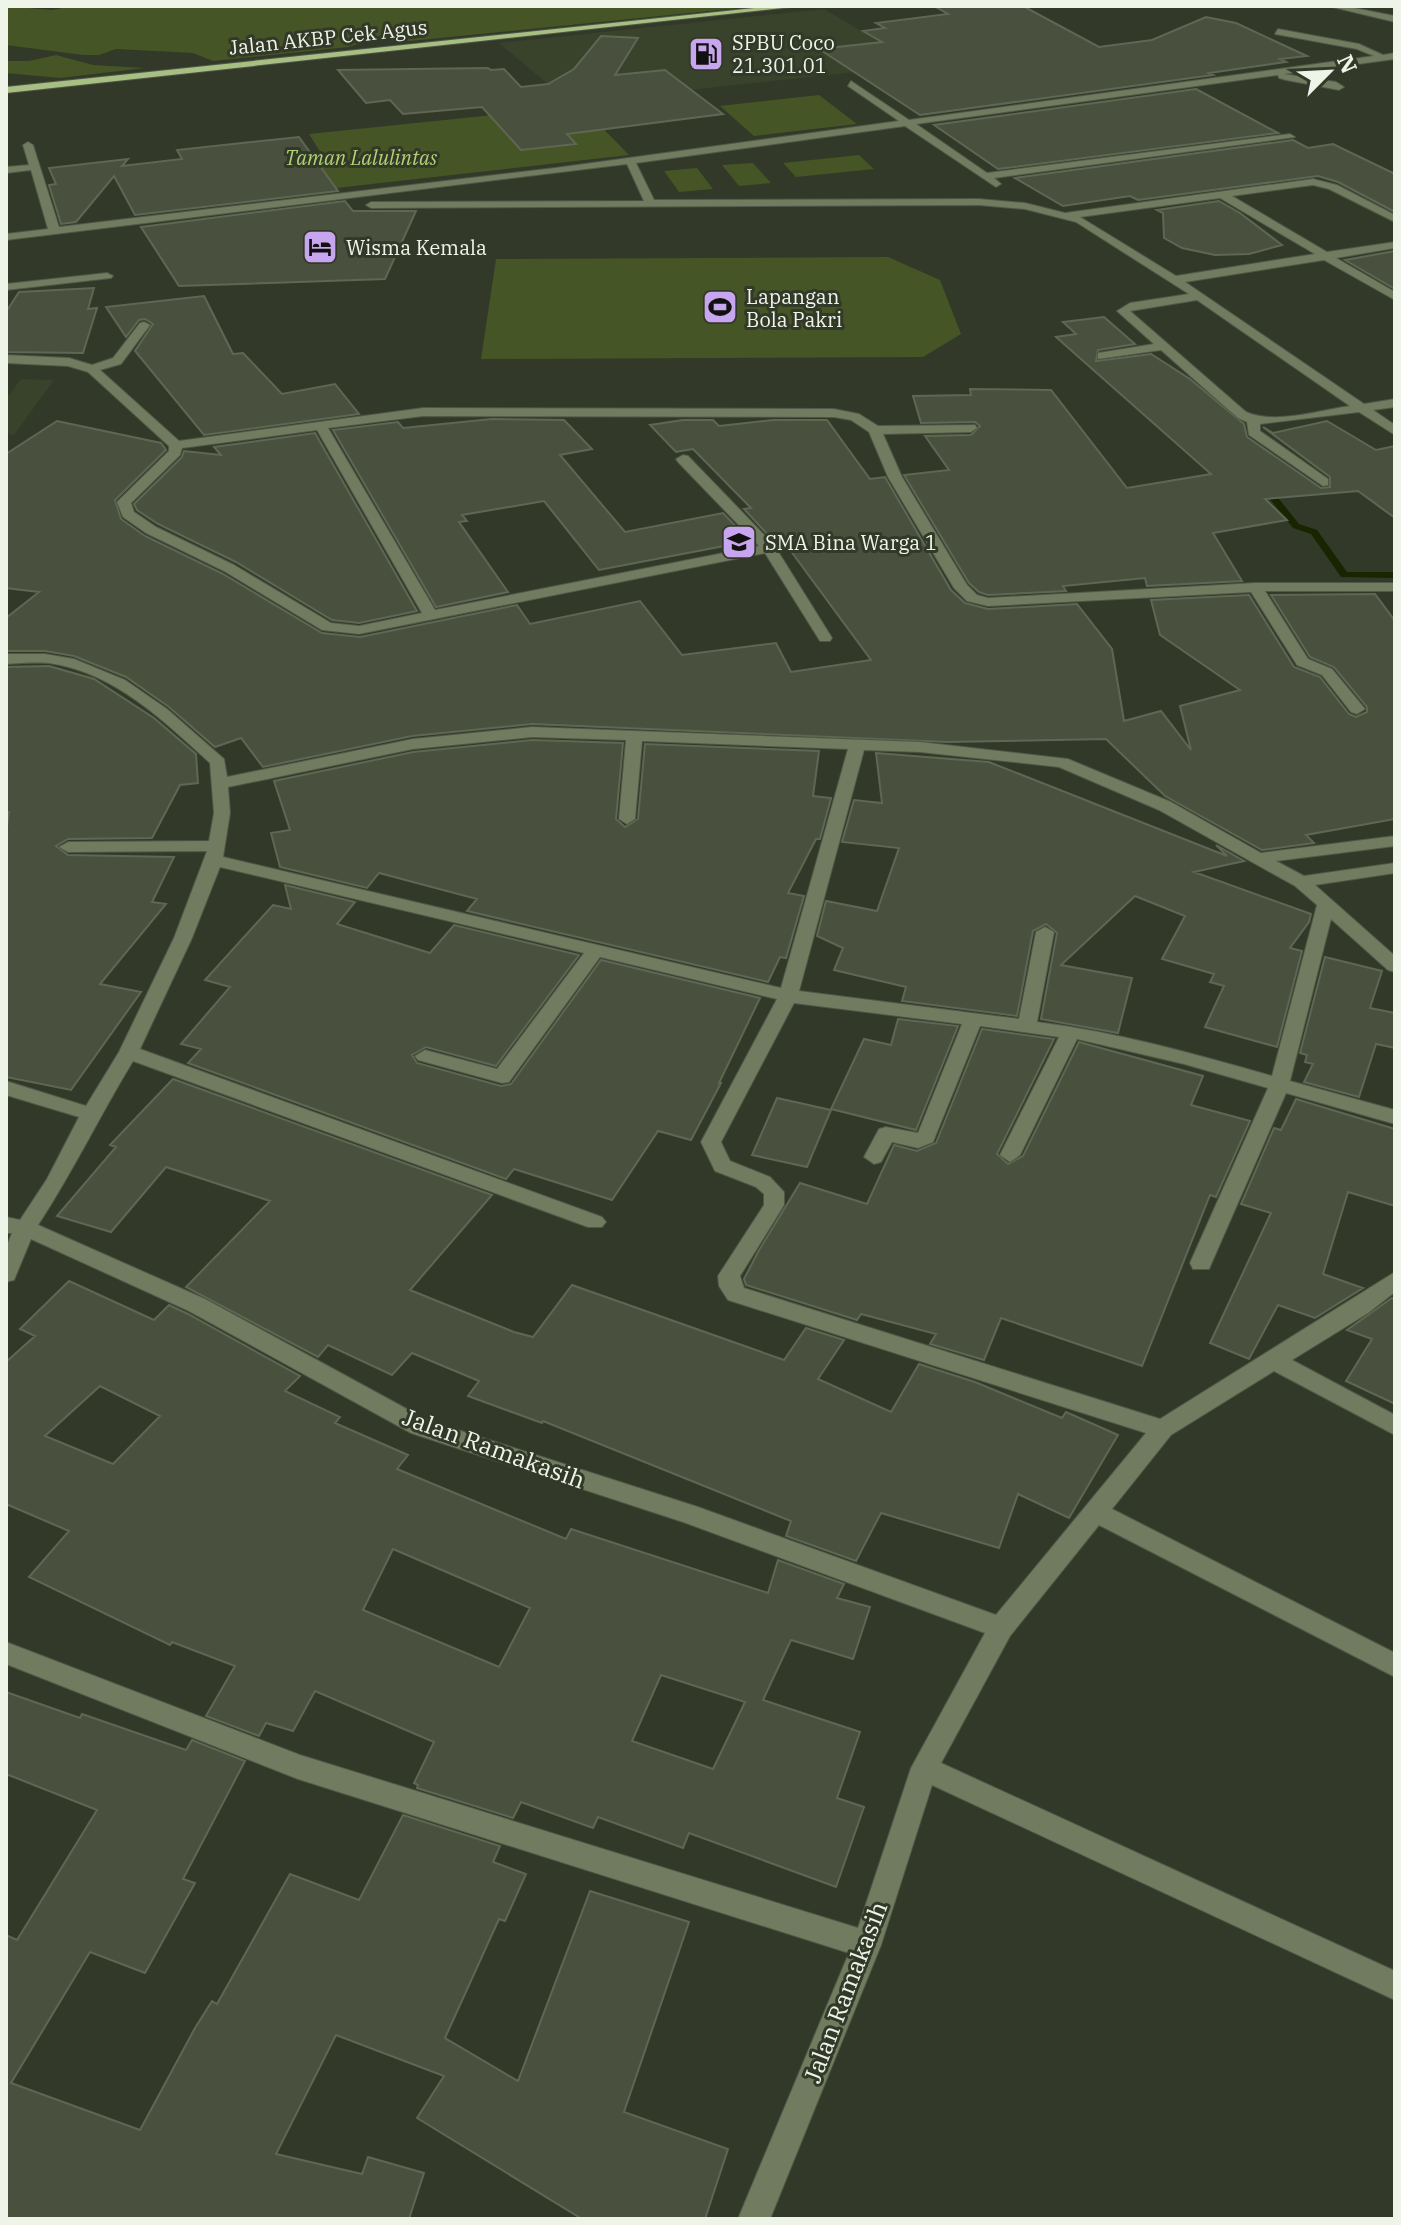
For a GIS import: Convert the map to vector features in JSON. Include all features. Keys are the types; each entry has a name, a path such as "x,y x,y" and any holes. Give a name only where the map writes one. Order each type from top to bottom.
{"main road":[{"name":"Jalan AKBP Cek Agus","path":"6,90 797,6"}],"street":[{"path":"1332,6 1395,19"},
{"path":"1278,32 1359,47 1382,57"},
{"path":"6,237 315,202 630,161 1395,56"},
{"path":"1274,73 1298,82 1329,82 1339,87"},
{"path":"851,84 1025,206"},
{"path":"986,176 1290,137"},
{"path":"28,145 54,230"},
{"path":"630,161 651,204"},
{"path":"6,170 35,167"},
{"path":"315,202 410,206 979,202 1025,206 1069,215 1322,183 1395,219"},
{"path":"1221,194 1395,297"},
{"path":"1069,215 1199,296 1395,431"},
{"path":"1174,280 1395,245"},
{"path":"6,287 107,276"},
{"path":"1199,296 1124,308 1123,311 1242,415 1253,420 1271,421 1395,403"},
{"path":"92,369 117,361 144,325"},
{"path":"1102,356 1163,346"},
{"path":"6,359 69,362 92,369 176,445"},
{"path":"176,445 423,412 834,413 855,417 875,430 895,477 961,588 972,598 988,602 1255,587 1390,587 1395,600"},
{"path":"1253,420 1254,432 1323,482"},
{"path":"320,425 431,616"},
{"path":"875,430 971,428"},
{"path":"176,445 175,452 124,502 128,514 151,530 229,568 327,627 343,631 769,548"},
{"path":"683,459 769,548 825,638"},
{"path":"1255,587 1302,662 1327,672 1357,709"},
{"path":"6,659 51,659 93,671 152,704 218,762 222,813 215,853 183,938 129,1052 91,1114 56,1182 16,1227 6,1274"},
{"path":"220,784 405,743 472,734 532,732 857,744 996,753 1062,762 1165,806 1301,882 1395,966"},
{"path":"627,819 635,735"},
{"path":"857,744 788,996 711,1142 722,1166 763,1182 774,1192 774,1205 729,1276 730,1286 736,1294 1163,1429"},
{"path":"1259,858 1395,841"},
{"path":"68,847 215,853 595,951 788,996 1071,1032 1186,1058 1395,1117"},
{"path":"1301,882 1395,868"},
{"path":"1201,1263 1279,1086 1326,904"},
{"path":"1027,1026 1045,932"},
{"path":"425,1056 502,1077 595,951"},
{"path":"874,1157 886,1134 918,1141 926,1137 974,1018"},
{"path":"1010,1155 1071,1032"},
{"path":"129,1052 595,1222"},
{"path":"6,1088 91,1114"},
{"name":"Jalan Ramakasih","path":"16,1227 197,1305 419,1427 689,1514 1001,1628 924,1768 867,1945 754,2219"},
{"path":"1001,1628 1163,1429 1360,1307 1395,1280"},
{"path":"1272,1360 1395,1426"},
{"path":"1094,1511 1395,1666"},
{"path":"6,1653 298,1767 867,1945"},
{"path":"924,1768 1395,1986"}],"shaded area":[{"name":"SPBU Coco 21.301.01","path":"824,9 920,65 570,103 499,43"},
{"path":"21,379 54,380 14,435 6,434 6,399"}],"green space":[{"path":"6,6 52,10 73,6 759,6 410,41 386,41 367,36 361,43 348,47 213,61 193,53 116,49 99,55 83,55 6,45"},
{"path":"56,55 93,65 145,68 60,78 6,73 6,61 29,61"},
{"path":"819,95 857,124 754,136 720,106"},
{"name":"Taman Lalulintas","path":"581,106 629,155 283,194 266,165 324,158 309,134"},
{"path":"859,155 874,169 796,177 783,163"},
{"path":"753,163 771,183 739,186 722,165"},
{"path":"697,168 713,189 679,192 664,171"},
{"name":"Lapangan Bola Pakri","path":"888,257 940,280 961,334 923,357 481,359 496,259"}],"building":[{"path":"934,6 1023,6 1099,47 1152,40 1206,17 1236,23 1307,56 1209,73 1213,75 920,115 819,49 882,42 863,31 885,28 876,23 948,14"},
{"path":"601,36 638,38 615,75 665,70 723,114 567,134 576,144 521,150 482,107 403,114 390,100 366,103 338,70 504,69 521,87 548,84 574,69"},
{"path":"1196,89 1278,133 998,169 934,125"},
{"path":"299,137 338,191 135,215 114,176 76,222 61,224 49,185 56,184 49,168 128,159 122,166 182,159 177,150"},
{"path":"1293,140 1308,148 1333,144 1395,174 1395,212 1338,182 1318,176 1138,200 1130,196 1063,206 1015,178"},
{"name":"Wisma Kemala","path":"345,201 353,211 416,211 385,279 179,286 141,227"},
{"path":"1219,201 1282,245 1249,254 1215,255 1182,248 1164,238 1163,213 1157,210"},
{"path":"1395,251 1395,289 1345,260"},
{"path":"94,288 88,309 97,308 83,353 6,352 6,312 19,292"},
{"path":"204,296 233,354 243,353 282,394 335,384 359,414 204,435 135,351 153,324 145,319 139,320 126,337 106,307"},
{"path":"1104,317 1135,344 1098,350 1096,361 1151,354 1190,379 1244,424 1247,437 1321,488 1330,487 1330,477 1263,427 1273,433 1327,421 1376,450 1395,446 1395,518 1358,491 1265,499 1287,520 1213,533 1242,581 1147,586 1145,578 1063,586 1066,591 988,595 979,592 969,583 904,475 949,470 925,436 971,435 980,426 975,422 921,423 913,396 971,395 970,389 1051,390 1127,488 1211,474 1056,337 1076,334 1063,322"},
{"path":"492,419 564,420 592,449 560,455 625,532 723,513 750,541 599,570 544,501 462,515 467,521 459,522 508,592 436,607 333,430 398,422 403,428"},
{"path":"713,420 719,426 773,420 827,420 870,479 885,477 951,590 965,603 988,609 1077,604 1112,649 1124,721 1161,711 1191,750 1180,706 1240,690 1160,635 1151,600 1249,595 1294,667 1320,677 1349,714 1356,717 1367,712 1367,707 1334,667 1310,657 1271,595 1375,594 1395,621 1395,819 1306,835 1314,843 1262,850 1165,796 1106,739 947,742 532,724 412,736 263,767 241,738 215,747 169,707 126,677 74,656 45,651 6,651 6,618 39,592 6,588 6,454 57,421 161,443 166,450 115,500 121,519 145,536 223,574 322,633 360,637 517,605 530,624 640,601 682,655 776,643 791,672 871,660 779,535 770,537 744,509 751,508 693,449 676,452 650,425"},
{"path":"315,433 417,611 359,623 332,620 236,562 158,524 137,510 134,504 182,457 184,451 221,455 214,447"},
{"path":"49,666 94,679 154,718 196,754 198,783 180,785 152,838 68,839 56,846 68,855 174,857 152,902 166,904 100,984 141,992 71,1090 6,1077 6,834 9,812 6,812 6,667"},
{"path":"532,740 623,743 616,819 625,827 638,819 645,744 819,751 813,796 831,798 820,839 816,839 788,893 804,896 786,958 780,957 768,982 467,911 477,899 379,873 367,888 280,867 271,833 290,830 274,781 413,752"},
{"path":"876,753 989,762 1227,856 1216,845 1244,861 1194,872 1311,914 1309,922 1290,948 1302,951 1277,1047 1205,1027 1224,986 1210,982 1214,974 1162,959 1185,916 1135,896 1061,965 1132,978 1118,1033 1041,1019 1057,933 1046,924 1033,931 1017,1016 902,1001 906,987 834,970 843,948 817,936 826,901 877,911 899,848 842,842 854,800 882,803"},
{"path":"285,885 355,902 337,924 430,953 454,925 579,955 496,1066 426,1047 412,1055 417,1063 501,1086 511,1084 601,960 760,998 691,1140 658,1131 612,1200 514,1169 506,1179 188,1063 201,1049 181,1044 230,987 205,980 273,905 291,909"},
{"path":"1325,957 1382,971 1370,1008 1395,1013 1395,1048 1376,1044 1359,1097 1304,1082 1313,1064 1305,1062 1307,1055 1300,1053"},
{"path":"898,1019 958,1026 916,1130 831,1109 864,1039 891,1045"},
{"path":"982,1029 1054,1039 997,1154 1008,1164 1023,1156 1079,1042 1203,1076 1191,1105 1250,1121 1216,1197 1210,1195 1142,1366 1001,1318 984,1360 930,1344 936,1334 861,1314 857,1320 746,1285 744,1279 758,1252 800,1183 867,1204 894,1145 917,1151 936,1143"},
{"path":"173,1079 492,1195 410,1290 514,1332 533,1337 572,1285 784,1360 806,1328 844,1340 818,1379 891,1412 919,1364 975,1382 1062,1418 1066,1412 1118,1435 1069,1518 1018,1494 999,1548 881,1513 856,1561 786,1536 791,1521 543,1421 468,1396 479,1381 412,1353 392,1375 328,1345 318,1357 186,1287 270,1201 166,1167 111,1232 57,1216 116,1147 110,1145"},
{"path":"777,1098 831,1110 807,1167 752,1155"},
{"path":"1296,1099 1395,1129 1395,1206 1348,1192 1323,1274 1363,1288 1315,1318 1278,1305 1249,1359 1210,1343 1271,1213 1241,1204 1274,1128 1281,1130"},
{"path":"69,1281 154,1320 169,1305 300,1376 285,1391 340,1417 335,1423 408,1455 397,1469 566,1539 571,1529 768,1593 778,1560 844,1584 837,1598 870,1607 853,1659 791,1640 763,1700 860,1732 837,1798 864,1807 836,1887 689,1833 683,1848 598,1817 593,1828 521,1802 513,1818 417,1788 418,1785 414,1783 434,1742 315,1691 293,1731 266,1723 259,1736 206,1716 235,1666 172,1642 170,1645 29,1577 69,1531 6,1504 6,1362 35,1336 20,1329","holes":["100,1386 160,1416 113,1464 45,1436","393,1549 530,1608 499,1667 363,1610","661,1675 745,1702 713,1769 632,1741"]},
{"path":"1392,1298 1395,1300 1395,1404 1346,1381 1372,1339 1347,1330"},
{"path":"6,1692 186,1750 192,1740 245,1761 183,1879 195,1883 145,1973 90,1952 11,2083 140,2130 195,2028 212,2001 217,2004 290,1874 359,1900 403,1815 500,1846 493,1862 526,1874 505,1921 499,1919 445,2038 518,2081 590,1891 689,1922 624,2112 728,2149 705,2219 582,2219 417,2118 444,2076 336,2035 276,2154 362,2174 368,2157 424,2173 409,2219 6,2219 6,1935 17,1940 97,1810 6,1774"}],"waterway":[{"path":"1264,486 1296,526 1314,532 1344,575 1395,575"}],"place":[{"name":"SPBU Coco 21.301.01","path":"706,54"},
{"name":"Wisma Kemala","path":"320,247"},
{"name":"Lapangan Bola Pakri","path":"720,307"},
{"name":"SMA Bina Warga 1","path":"739,542"}]}
